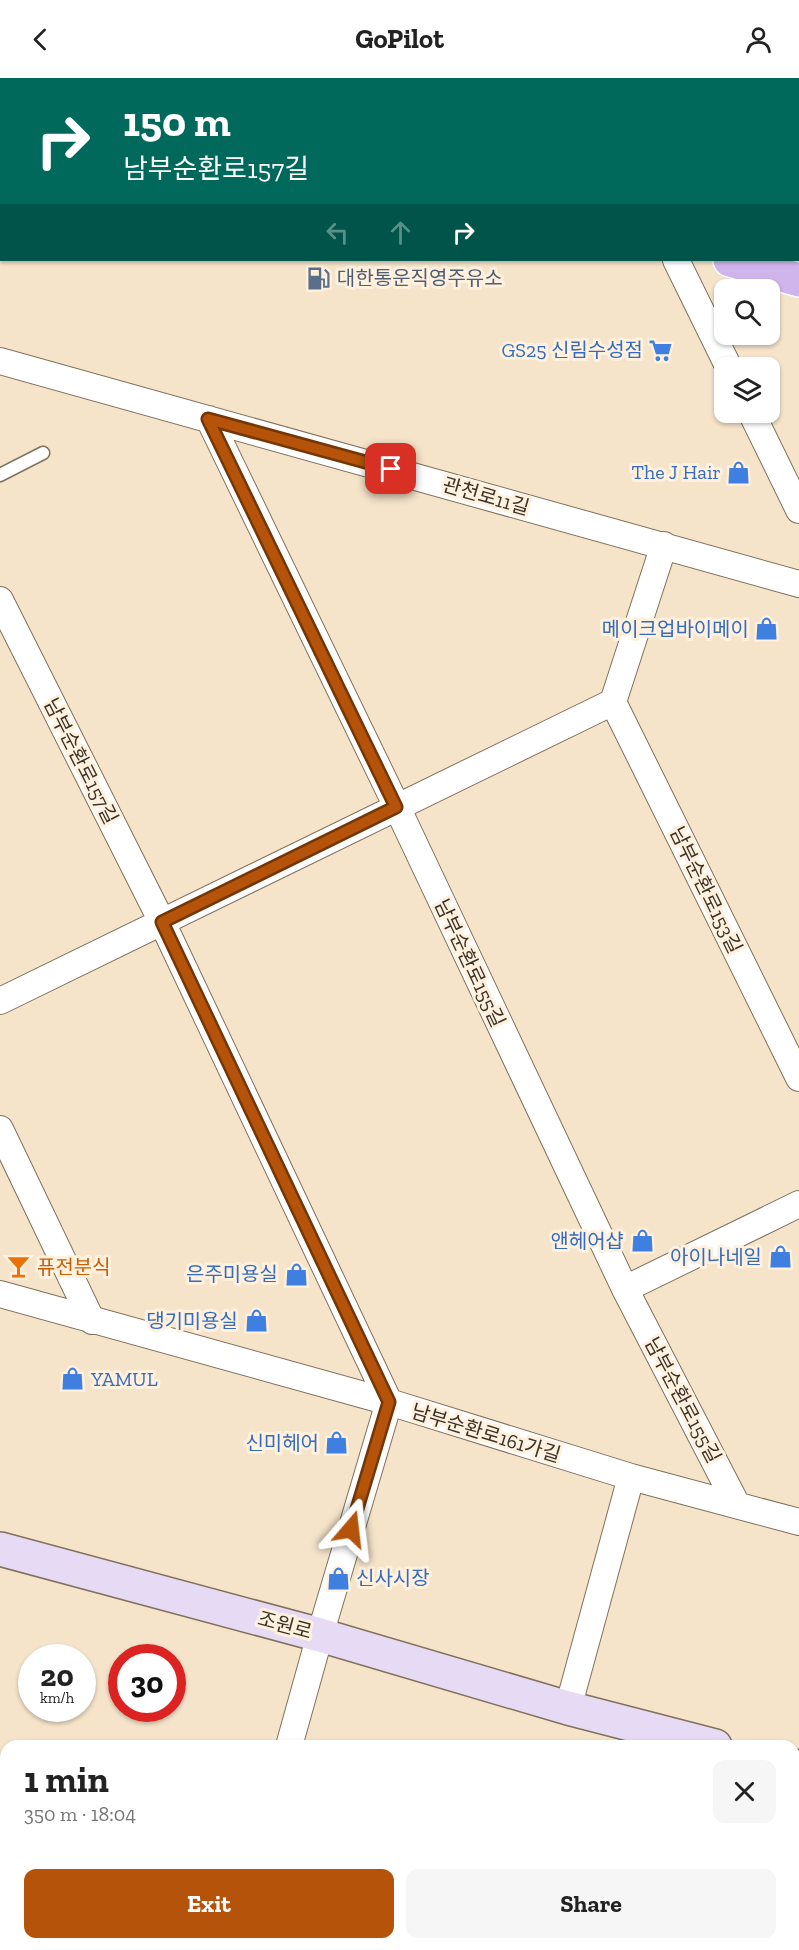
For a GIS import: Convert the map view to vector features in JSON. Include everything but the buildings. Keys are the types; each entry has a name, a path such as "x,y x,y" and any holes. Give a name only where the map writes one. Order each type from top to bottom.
{"main road":[{"path":"733,261 799,280"}],"street":[{"path":"676,261 724,357"},
{"name":"관천로11길","path":"0,361 799,584"},
{"name":"남부순환로155길","path":"208,419 396,807 625,1290 737,1505"},
{"path":"756,423 799,510"},
{"path":"0,1001 613,702 664,545"},
{"name":"남부순환로157길","path":"0,600 162,922 389,1402"},
{"name":"남부순환로153길","path":"613,702 799,1078"},
{"path":"0,1130 92,1321"},
{"path":"625,1290 799,1204"},
{"name":"남부순환로161가길","path":"0,1294 389,1402 631,1477 799,1522"},
{"path":"291,1740 389,1402"},
{"path":"568,1708 631,1477"},
{"name":"조원로","path":"0,1549 320,1635 568,1708 692,1740"}],"lane":[{"path":"0,475 43,453"}],"place":[{"name":"대한통운직영주유소","path":"319,278"},
{"name":"GS25 신림수성점","path":"661,350"},
{"name":"The J Hair","path":"739,472"},
{"name":"메이크업바이메이","path":"767,629"},
{"name":"앤헤어샵","path":"642,1241"},
{"name":"아이나네일","path":"780,1257"},
{"name":"퓨전분식","path":"19,1267"},
{"name":"은주미용실","path":"296,1274"},
{"name":"댕기미용실","path":"256,1321"},
{"name":"YAMUL","path":"73,1379"},
{"name":"신미헤어","path":"337,1443"},
{"name":"신사시장","path":"338,1578"}],"route":[{"path":"351,1529 389,1402 162,922 396,807 208,419 391,469"}]}
